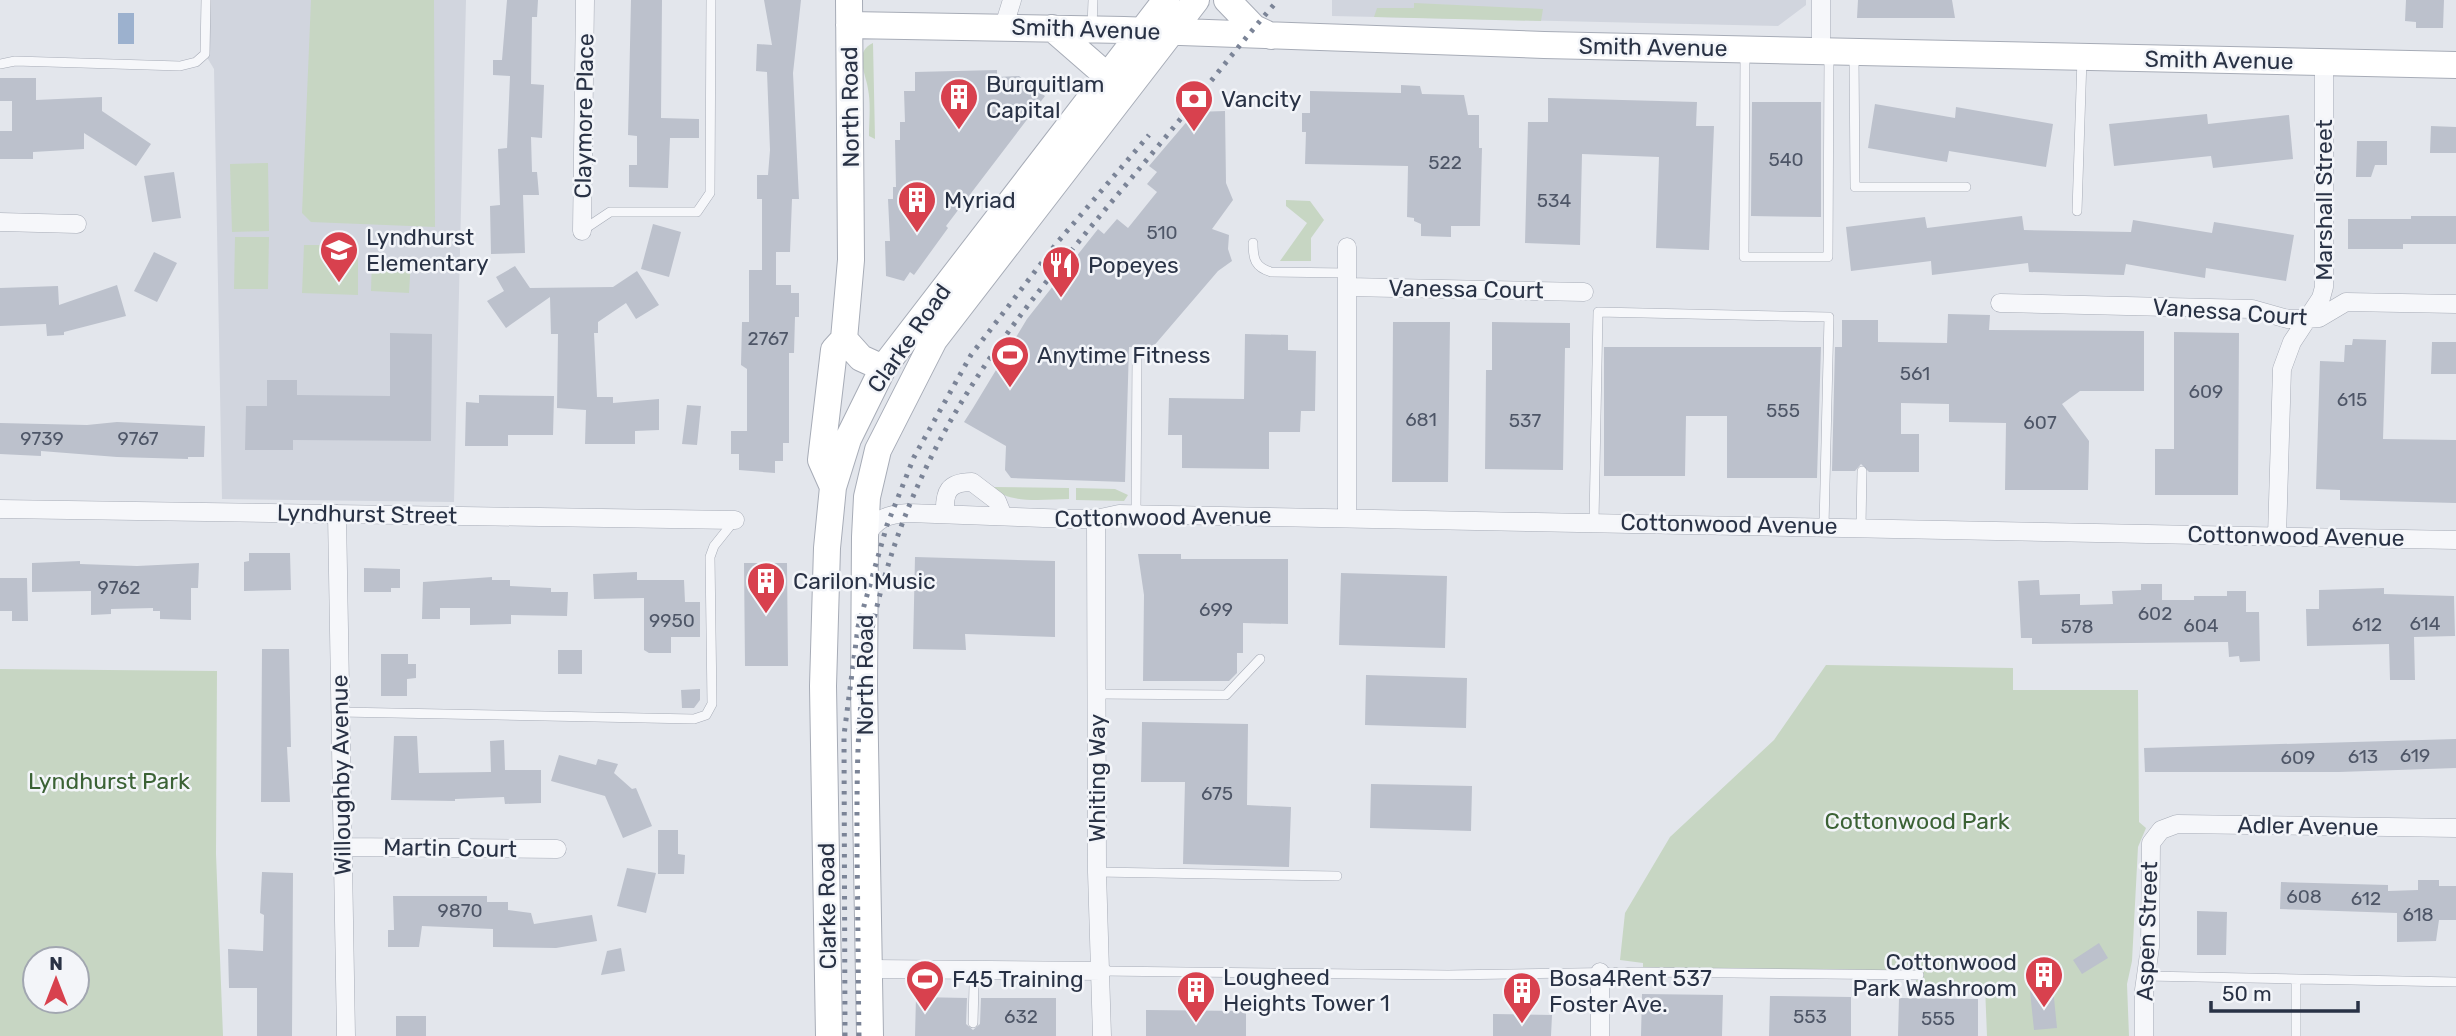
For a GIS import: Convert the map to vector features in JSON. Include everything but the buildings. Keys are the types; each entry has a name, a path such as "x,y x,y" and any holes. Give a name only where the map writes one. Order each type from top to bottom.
{"main road":[{"name":"Clarke Road","path":"829,1036 823,686 827,548 833,487 848,439 883,368 1166,0"},
{"name":"Clarke Road","path":"890,424 934,340 1196,0"},
{"path":"1227,0 1254,28 1273,37"},
{"name":"Smith Avenue","path":"849,12 1004,26 1273,37 2456,65"},
{"name":"North Road","path":"833,487 821,460 834,350 844,340 852,229 849,12"},
{"path":"1052,28 1106,75"},
{"path":"844,340 860,358 883,368"},
{"name":"North Road","path":"870,1036 871,969 864,686 865,537 867,497 878,450 890,424 883,368"}],"street":[{"name":"Claymore Place","path":"582,231 585,0"},
{"path":"1004,26 1012,0"},
{"path":"1821,0 1835,51"},
{"name":"Marshall Street","path":"2277,536 2282,369 2291,342 2324,287 2323,62"},
{"path":"0,222 77,224"},
{"path":"1347,516 1348,247"},
{"name":"Vanessa Court","path":"1348,280 1584,292"},
{"name":"Vanessa Court","path":"2000,303 2252,309 2271,316 2306,319 2319,318 2346,302 2456,304"},
{"path":"945,514 944,495 948,489 957,483 972,482 997,501 995,516"},
{"name":"Lyndhurst Street","path":"0,509 735,520"},
{"name":"Willoughby Avenue","path":"337,514 346,1036"},
{"name":"Cottonwood Avenue","path":"865,537 879,519 890,514 1096,519 1136,514 1861,526 2456,540"},
{"name":"Whiting Way","path":"1096,519 1097,872 1102,1036"},
{"name":"Adler Avenue","path":"2161,830 2177,824 2456,828"},
{"name":"Aspen Street","path":"2144,1036 2150,947 2151,844 2161,830"},
{"name":"Martin Court","path":"343,847 557,849"},
{"path":"871,969 1102,971"},
{"path":"1600,972 1600,1036"}],"lane":[{"path":"0,64 15,61 180,66 196,62 205,54 206,0"},
{"path":"582,231 610,212 697,212 710,193 711,0"},
{"path":"1091,29 1093,0"},
{"path":"1745,49 1744,257 1828,257 1835,51"},
{"path":"1835,51 1855,187 1966,187"},
{"path":"2077,211 2082,57"},
{"path":"1253,243 1255,262 1261,269 1348,280"},
{"path":"1594,521 1598,312 1829,317 1824,526"},
{"path":"1136,514 1137,354"},
{"path":"1861,526 1862,471"},
{"path":"340,712 694,719 706,715 712,704 710,557 714,546 735,520"},
{"path":"1097,694 1226,695 1260,659"},
{"path":"1097,872 1337,876"},
{"path":"1102,971 1448,975 1600,972 1919,975"},
{"path":"2146,976 2456,982"},
{"path":"2296,980 2297,1036"},
{"path":"973,1023 974,985"}],"shaded area":[{"name":"Lyndhurst Elementary","path":"206,0 466,0 454,502 222,499 214,69 205,54"},
{"path":"1332,0 1806,0 1806,5 1778,26 1332,16"}],"green space":[{"path":"311,0 434,0 435,227 311,222 302,213"},
{"path":"1414,3 1543,9 1541,21 1374,17 1377,8 1414,8"},
{"path":"873,43 875,139 869,136 868,89 862,64 864,52"},
{"path":"268,163 269,231 232,232 230,164"},
{"path":"1286,200 1310,201 1324,220 1311,238 1311,261 1280,261 1307,223 1286,206"},
{"path":"235,237 269,237 268,289 234,289"},
{"path":"304,245 358,245 358,295 302,293"},
{"path":"372,259 411,260 409,293 371,291"},
{"path":"993,487 1069,488 1069,499 1018,499 1000,493"},
{"path":"1076,488 1115,489 1128,495 1124,501 1076,500"},
{"name":"Cottonwood Park","path":"1826,665 2013,668 2013,690 2138,690 2139,822 2146,828 2138,847 2132,961 2127,984 2129,1036 1987,1036 1985,986 1916,985 1916,975 1643,972 1643,963 1620,960 1625,913 1670,837 1774,740"},
{"name":"Lyndhurst Park","path":"0,669 217,671 216,854 223,1036 0,1036"}],"water":[{"path":"118,13 134,13 134,44 118,44"}],"railway":[{"path":"859,1036 857,806 860,709 866,661 884,581 908,509 938,443 974,382 1015,323 1278,0"},
{"path":"845,1036 844,735 858,627 887,525 914,457 971,355 1056,244 1149,135"}],"place":[{"name":"Burquitlam Capital","path":"959,131"},
{"name":"Vancity","path":"1194,133"},
{"name":"Myriad","path":"917,234"},
{"name":"Lyndhurst Elementary","path":"339,284"},
{"name":"Popeyes","path":"1061,299"},
{"name":"Anytime Fitness","path":"1010,389"},
{"name":"Carilon Music","path":"766,615"},
{"name":"Cottonwood Park Washroom","path":"2044,1009"},
{"name":"F45 Training","path":"925,1013"},
{"name":"Lougheed Heights Tower 1","path":"1196,1024"},
{"name":"Bosa4Rent 537 Foster Ave.","path":"1522,1025"}]}
